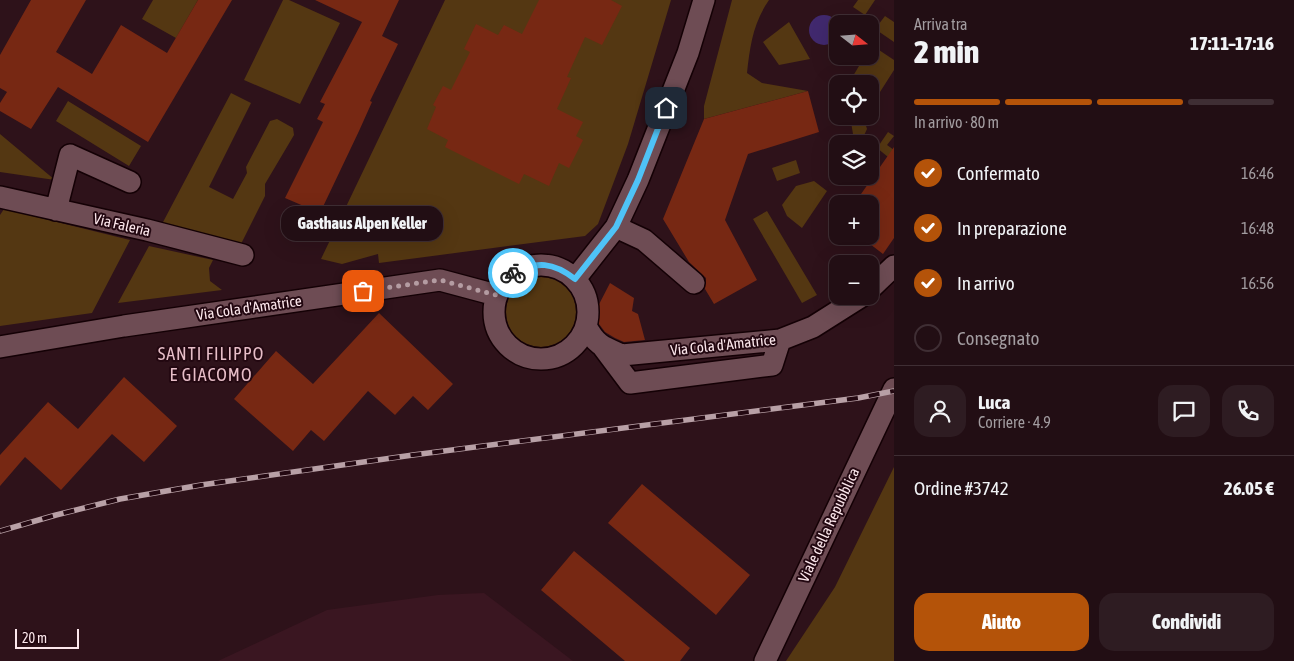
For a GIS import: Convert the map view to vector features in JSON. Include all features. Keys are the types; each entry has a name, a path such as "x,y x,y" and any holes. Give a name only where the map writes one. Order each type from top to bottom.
{"street":[{"path":"575,279 616,227 638,180 688,53 704,0"},
{"path":"56,210 70,155 130,182"},
{"name":"Via Faleria","path":"0,197 243,255"},
{"path":"616,227 644,240 694,283"},
{"path":"538,264 564,270 575,279 584,293 588,309 586,326 580,338 571,348 559,355 546,359 532,358 519,354 508,346 499,335 494,322 493,309 496,295 503,283 512,274 525,267 538,264"},
{"path":"879,280 894,266"},
{"name":"Via Cola d'Amatrice","path":"0,346 440,280 496,295"},
{"name":"Via Cola d'Amatrice","path":"603,347 622,355 780,340 813,327 848,305"},
{"path":"586,326 593,339 603,347 630,383 772,365 780,340"},
{"name":"Viale della Repubblica","path":"765,661 894,389"}],"shaded area":[{"path":"153,0 198,0 176,38 142,19"},
{"path":"283,0 289,0 340,23 300,104 244,80"},
{"path":"445,0 671,0 628,144 598,224 585,236 379,263 378,254 342,264 321,259"},
{"path":"732,0 769,0 756,26 751,44 747,73 762,83 808,91 704,119 704,106"},
{"path":"858,0 875,0 865,15 853,7"},
{"path":"824,15 829,17 829,43 824,45 814,40 809,30 814,20"},
{"path":"885,16 894,22 894,42 879,32 879,24"},
{"path":"789,22 810,59 779,65 763,42"},
{"path":"879,50 894,60 894,70 880,92 879,75 854,75 860,65 879,65"},
{"path":"231,93 251,103 209,187 233,199 247,173 246,167 270,121 277,119 293,128 294,135 265,184 265,196 241,244 162,224"},
{"path":"68,101 141,146 129,166 56,121"},
{"path":"852,125 866,125 867,129 864,135 853,135"},
{"path":"888,132 894,136 887,145 894,150 893,161 879,150 879,145"},
{"path":"0,134 55,180 0,172"},
{"path":"796,160 800,173 777,181 772,168"},
{"path":"814,181 827,191 802,228 787,216 782,205 796,186"},
{"path":"4,209 130,240 92,313 0,326 0,215"},
{"path":"767,211 817,295 802,303 753,219"},
{"path":"149,246 213,260 209,268 210,281 222,290 118,303"},
{"path":"548,277 561,283 570,292 574,298 576,312 574,326 566,337 555,345 534,347 527,345 516,337 508,326 506,305 508,298 516,287 527,279"},
{"path":"894,467 894,661 786,661 835,587"},
{"path":"484,593 573,661 218,661 327,610 438,595"}],"building":[{"path":"31,0 86,0 56,52 92,74 121,25 167,53 198,0 232,0 148,142 58,87 31,129 0,111 0,103 7,92 0,88 0,55"},
{"path":"315,0 399,0 382,36 398,44 370,101 372,102 320,213 285,198 323,122 317,119 325,104 320,102 362,22"},
{"path":"539,0 611,0 622,6 602,45 585,37 567,77 571,78 557,109 583,122 576,136 583,140 569,168 559,163 549,186 524,174 519,184 445,147 448,140 427,129 436,107 433,105 443,86 451,90 470,52 464,49 476,24 498,35 504,25 522,34"},
{"path":"808,91 819,132 748,154 725,220 757,280 714,304 705,289 706,278 689,262 663,219 704,119"},
{"path":"894,147 894,238 883,254 871,245 879,245 879,195 860,195 867,185 879,185 879,168"},
{"path":"610,283 634,298 632,311 638,314 645,340 624,342 615,338 605,332 593,316"},
{"path":"379,313 453,384 428,410 413,396 395,415 368,391 324,441 311,430 293,451 234,399 276,351 313,384"},
{"path":"124,377 177,426 144,462 112,434 61,490 25,457 0,486 0,455 48,402 78,429"},
{"path":"642,484 750,575 716,615 608,523"},
{"path":"574,551 690,648 680,661 625,661 541,590"}],"railway":[{"path":"0,531 120,499 201,485 413,455 858,398 894,391"}],"way so far":[{"path":"363,291 440,280 496,295 503,283 513,273"}],"place":[{"name":"Gasthaus Alpen Keller","path":"363,291"}],"district":[{"name":"SANTI FILIPPO E GIACOMO","path":"211,364"}],"route":[{"path":"513,273 525,267 538,264 551,265 564,270 575,279 616,227 638,180 666,108"}]}
